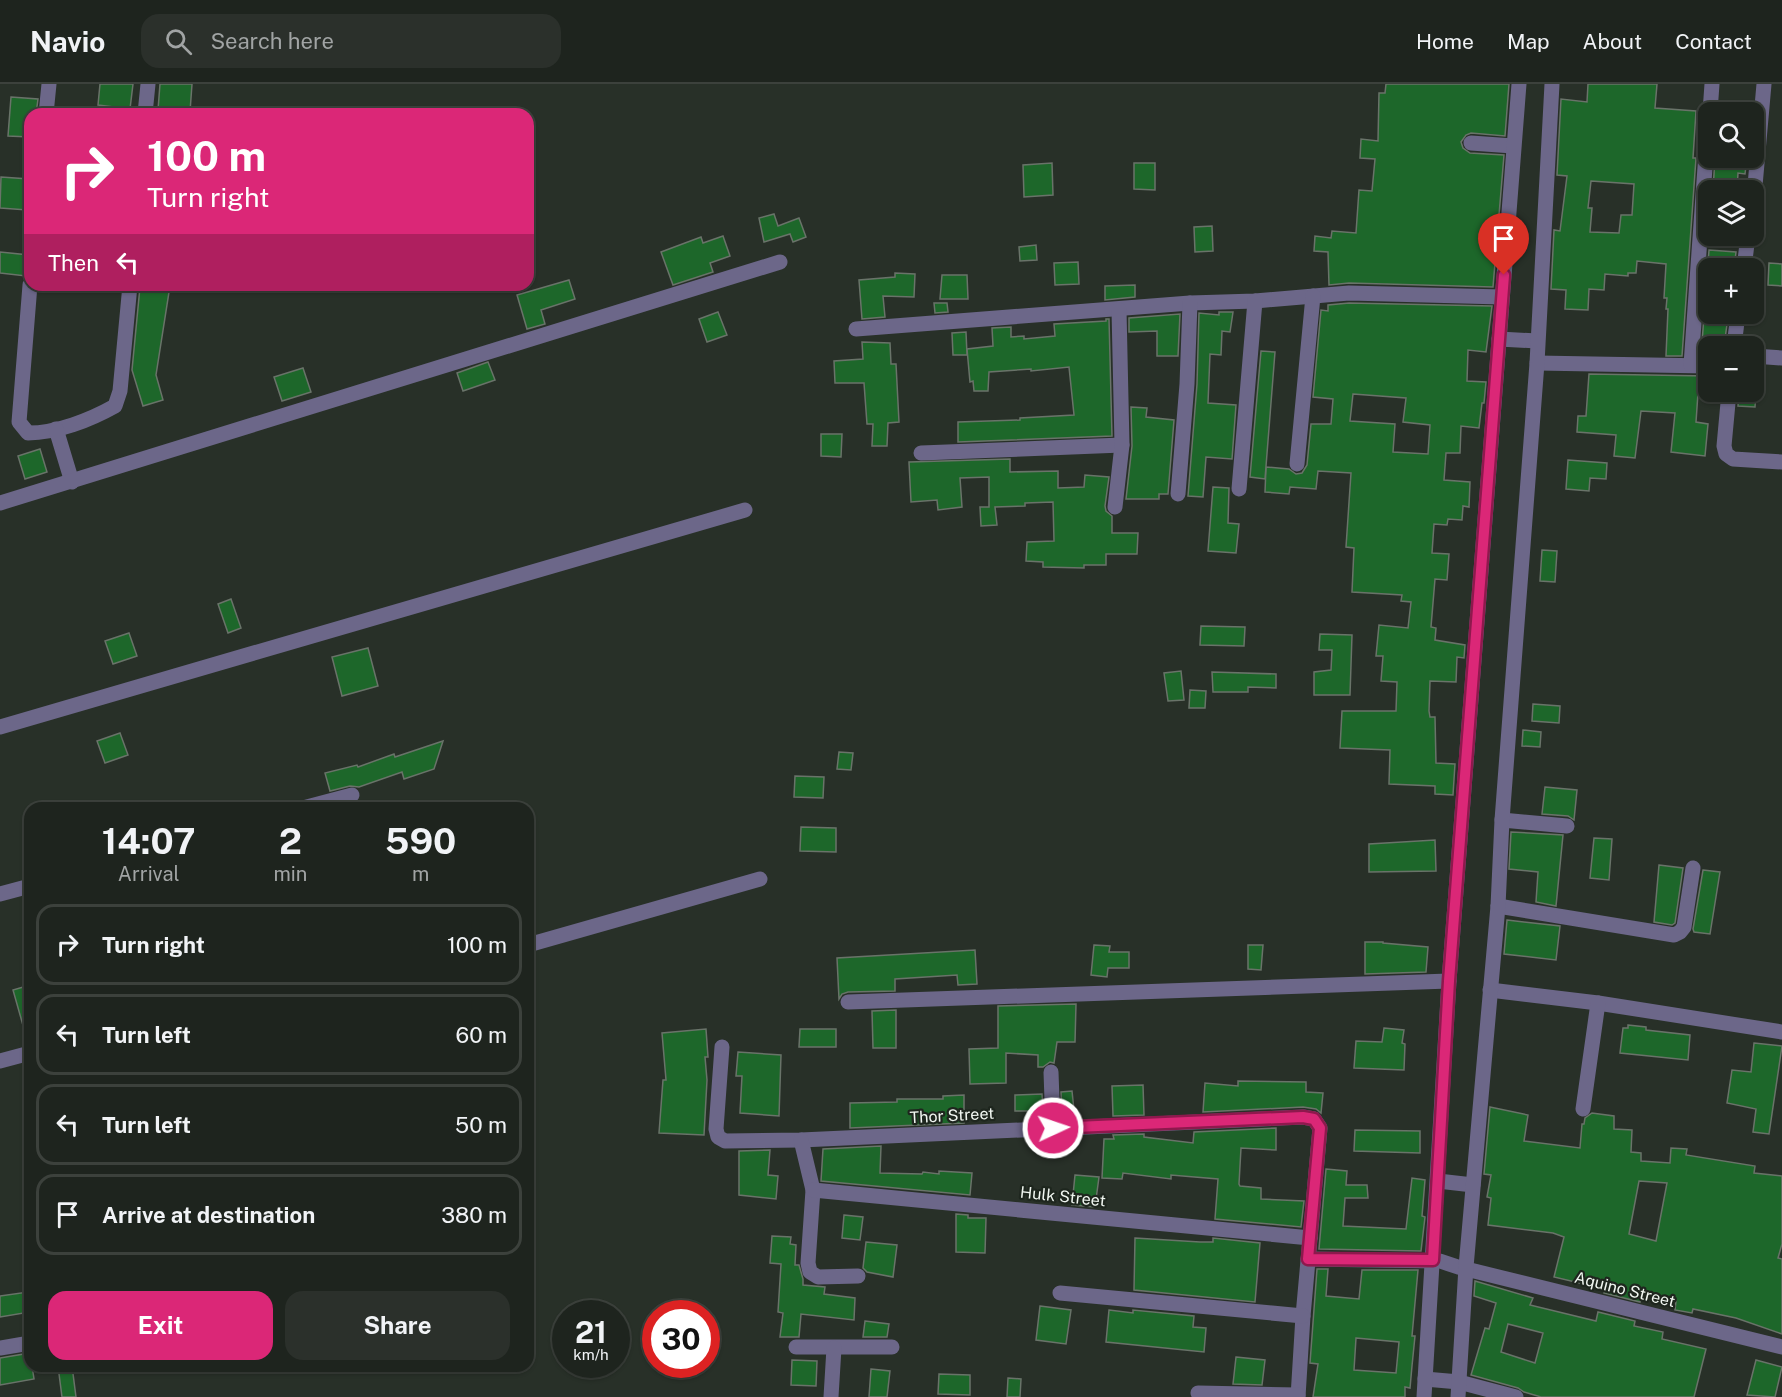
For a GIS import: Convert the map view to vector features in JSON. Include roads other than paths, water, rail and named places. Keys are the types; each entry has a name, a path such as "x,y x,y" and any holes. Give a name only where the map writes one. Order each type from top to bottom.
{"street":[{"path":"47,108 49,84"},
{"path":"146,108 148,84"},
{"path":"1424,1397 1428,1379 1442,1181 1449,981 1502,339 1502,297 1519,84"},
{"path":"1456,1386 1462,1267 1498,906 1502,820 1536,363 1532,341 1552,84"},
{"path":"1711,102 1712,84"},
{"path":"1756,180 1764,84"},
{"path":"1471,143 1513,146"},
{"path":"1691,365 1705,168"},
{"path":"0,503 780,262"},
{"path":"30,291 19,422 27,433 56,429 100,415 115,406 120,391 129,291"},
{"path":"856,329 1349,293 1502,297"},
{"path":"1297,464 1313,296"},
{"path":"1239,489 1255,301"},
{"path":"1179,494 1190,303"},
{"path":"1115,507 1122,445 1119,310"},
{"path":"1502,339 1532,341"},
{"path":"1764,357 1782,358"},
{"path":"1536,363 1698,365"},
{"path":"1728,402 1724,446 1726,454 1733,459 1782,462"},
{"path":"56,429 72,482"},
{"path":"921,453 1122,445"},
{"path":"0,727 745,510"},
{"path":"326,802 352,795"},
{"path":"1502,820 1567,826"},
{"path":"1498,906 1674,935 1684,927 1693,868"},
{"path":"534,943 760,879"},
{"path":"0,894 24,888"},
{"path":"848,1002 1449,981"},
{"path":"1490,990 1598,1003 1782,1032"},
{"path":"1583,1109 1598,1003"},
{"name":"Thor Street","path":"722,1047 716,1129 718,1137 725,1141 801,1140 1303,1117 1314,1119 1320,1128 1310,1238"},
{"path":"0,1061 24,1055"},
{"path":"1051,1072 1053,1128"},
{"path":"801,1140 813,1190 808,1263 810,1272 818,1277 858,1276"},
{"path":"1442,1181 1470,1185"},
{"name":"Hulk Street","path":"813,1190 1310,1238"},
{"path":"1198,1393 1298,1396 1310,1238"},
{"name":"Aquino Street","path":"1308,1259 1437,1260 1782,1347"},
{"path":"1060,1293 1303,1316"},
{"path":"0,1348 24,1344"},
{"path":"796,1347 892,1347"},
{"path":"831,1397 834,1348"},
{"path":"1428,1379 1516,1397"}]}
